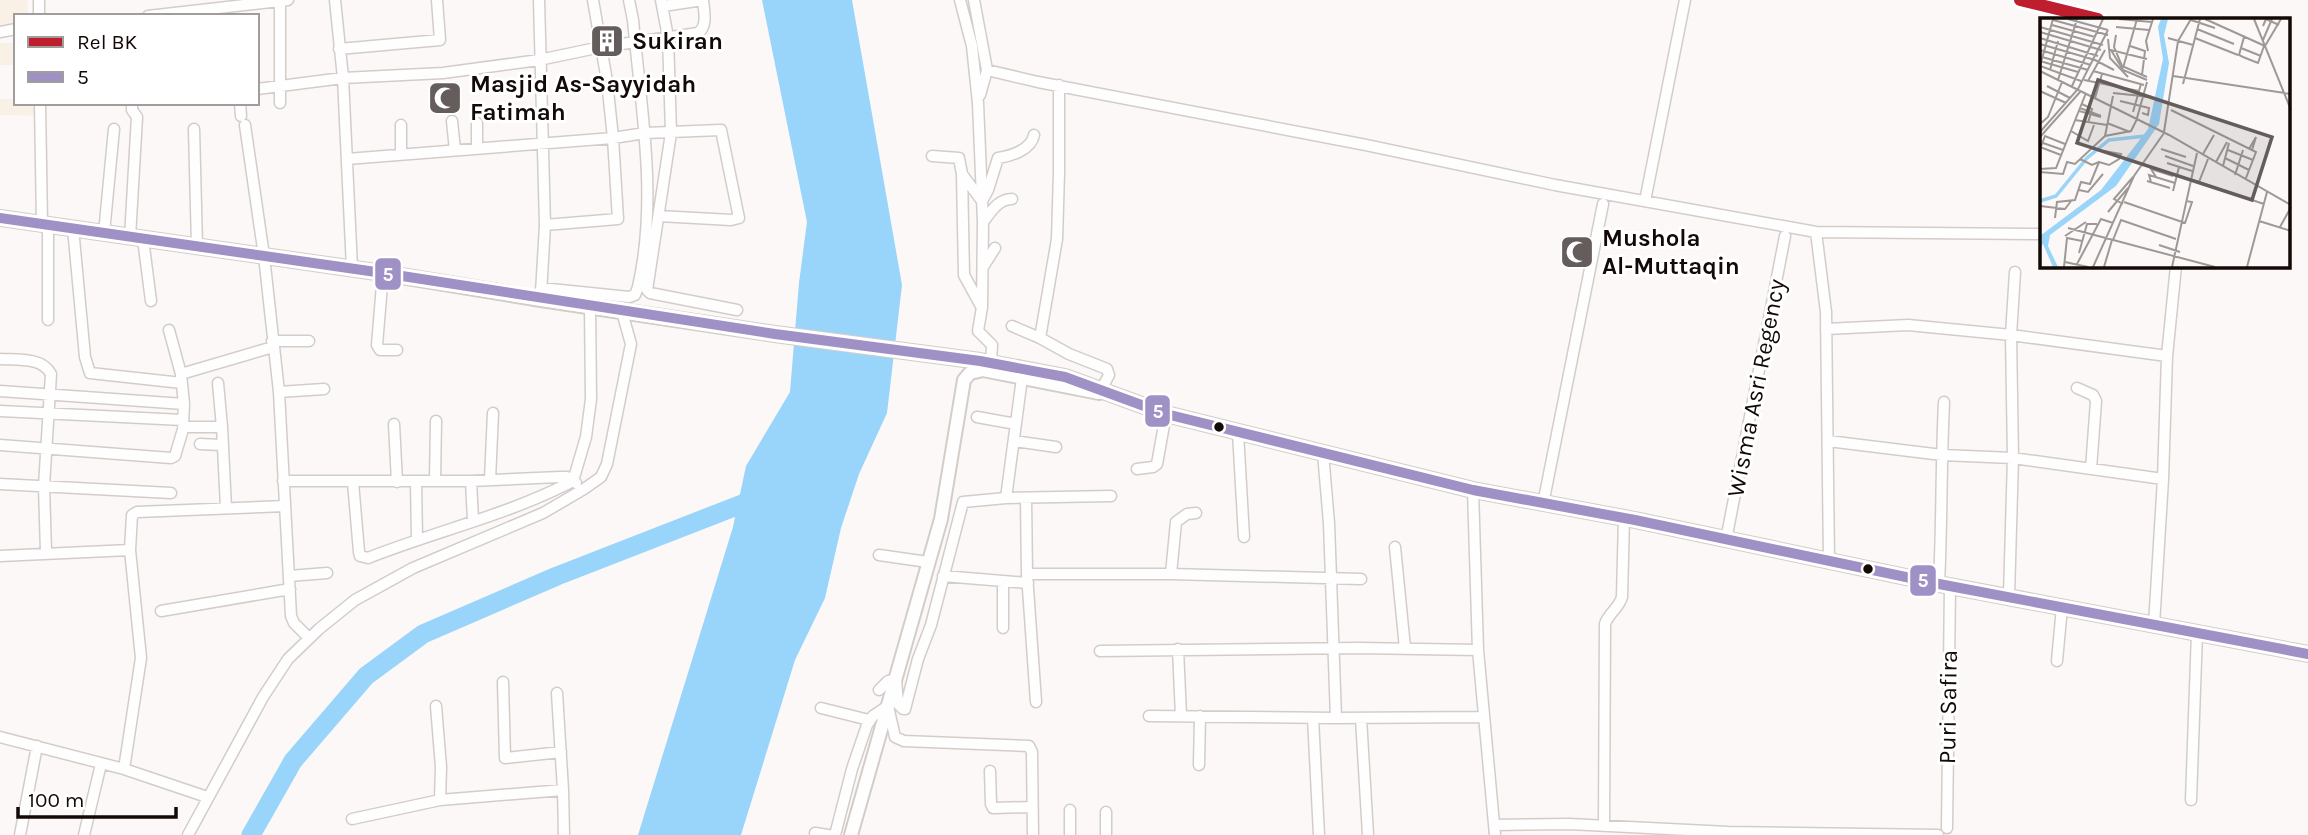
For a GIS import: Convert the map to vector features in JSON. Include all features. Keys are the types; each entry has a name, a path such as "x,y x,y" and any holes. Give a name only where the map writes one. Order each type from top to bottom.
{"main road":[{"path":"0,218 541,294 627,312 961,359 1065,377 1166,414 1473,490 2308,654"}],"street":[{"path":"172,0 173,12"},
{"path":"164,14 283,0 279,103"},
{"path":"335,0 343,78 352,268"},
{"path":"339,49 440,40 438,0"},
{"path":"539,0 545,225 541,294 621,297 635,295 644,263 646,237 645,133 629,0"},
{"path":"545,225 618,219 613,138 593,0"},
{"path":"259,89 343,78 443,73 539,60 601,47 668,37 698,33 703,30 704,24 703,0 662,3 668,37 671,133 649,292 737,310"},
{"path":"960,0 972,47 978,103 983,222 982,307 978,331 992,345 991,364"},
{"path":"974,0 988,70 978,103"},
{"path":"1645,201 1685,0"},
{"path":"988,70 1645,201 1816,232 2040,234"},
{"path":"1040,338 1057,239 1059,85"},
{"path":"40,105 48,320"},
{"path":"132,105 137,117 136,238 151,301"},
{"path":"240,105 264,256 279,391 291,616 293,623 309,638"},
{"path":"452,121 455,150"},
{"path":"477,123 477,148"},
{"path":"401,125 401,155"},
{"path":"104,233 114,129"},
{"path":"194,129 197,246"},
{"path":"347,159 613,138 645,133 716,129 722,132 739,218 659,216"},
{"path":"982,201 998,158 1010,156 1030,145 1034,135"},
{"path":"932,156 956,157 960,160 964,275 982,307"},
{"path":"962,174 982,201"},
{"path":"983,222 1000,202 1012,199"},
{"path":"1543,503 1603,204"},
{"path":"73,228 85,357 90,373 182,378 272,344 309,341"},
{"path":"1816,232 1826,328 1829,561"},
{"name":"Wisma Asri Regency","path":"1726,540 1785,236"},
{"path":"982,267 995,248"},
{"path":"2154,625 2167,356 2176,268"},
{"path":"2009,596 2013,458 2011,335 2015,272"},
{"path":"383,273 377,345 380,350 397,350"},
{"path":"353,482 360,556 368,558 535,500 573,481 586,437 591,399 590,306"},
{"path":"188,835 262,697 288,659 309,638 355,600 413,568 543,513 600,477 607,464 631,344 627,312"},
{"path":"1826,328 1908,325 2011,335 2167,356"},
{"path":"1012,326 1107,369 1109,375 1101,390"},
{"path":"0,445 171,458 175,456 184,423 184,404 182,378 169,330"},
{"path":"0,359 38,362 47,366 51,374 44,486 46,552"},
{"path":"852,835 941,519 966,375 975,371 1117,396"},
{"path":"1006,498 1022,378"},
{"path":"218,383 226,508"},
{"path":"2077,388 2093,395 2096,401 2091,469"},
{"path":"279,391 324,389"},
{"path":"0,391 184,404"},
{"name":"Puri Safira","path":"1942,831 1944,402"},
{"path":"0,411 222,427"},
{"path":"489,480 493,413"},
{"path":"1137,469 1157,464 1166,414"},
{"path":"977,417 1016,424"},
{"path":"435,480 436,421"},
{"path":"394,424 397,482"},
{"path":"1238,433 1244,537"},
{"path":"1014,441 1056,447"},
{"path":"1828,441 1942,455 2013,458 2163,479"},
{"path":"200,444 221,445"},
{"path":"1323,453 1329,523 1336,718"},
{"path":"283,481 471,481 560,477 573,481 584,489"},
{"path":"416,481 417,539"},
{"path":"471,481 473,520"},
{"path":"0,484 172,493"},
{"path":"1473,490 1478,650 1494,830 1569,824 1728,832 1942,831"},
{"path":"896,679 898,704 904,709 931,625 962,502 1006,498 1111,496"},
{"path":"1026,499 1036,702"},
{"path":"124,769 141,658 130,550 132,515 137,512 285,506"},
{"path":"1171,574 1176,522 1187,514 1196,513"},
{"path":"1604,825 1605,624 1622,597 1624,518"},
{"path":"1395,547 1405,648"},
{"path":"0,556 130,550"},
{"path":"879,555 928,562"},
{"path":"289,576 327,573"},
{"path":"943,576 1003,581 1171,574 1362,579"},
{"path":"1003,581 1003,628"},
{"path":"161,611 290,589"},
{"path":"2057,662 2062,607"},
{"path":"2191,800 2197,633"},
{"path":"1100,651 1335,648 1478,650"},
{"path":"1178,649 1181,716"},
{"path":"879,690 888,681 896,679"},
{"path":"503,682 505,758 561,752"},
{"path":"556,693 564,790 564,835"},
{"path":"436,706 441,766 440,800"},
{"path":"835,835 852,769 869,720 888,706"},
{"path":"888,706 895,737 904,741 1029,746 1032,752 1033,835"},
{"path":"821,708 869,720"},
{"path":"1149,716 1484,717"},
{"path":"1199,765 1200,716"},
{"path":"1313,718 1319,835"},
{"path":"1361,718 1368,835"},
{"path":"0,737 124,769 207,797"},
{"path":"20,835 37,746"},
{"path":"84,835 101,764"},
{"path":"990,771 993,808 1032,807"},
{"path":"352,819 440,800 564,790"},
{"path":"1070,810 1070,835"},
{"path":"1106,812 1106,835"},
{"path":"815,833 828,835"}],"shaded area":[{"path":"0,0 27,0 28,14 14,14 14,27 0,29"},
{"path":"0,43 14,43 14,65 0,65"},
{"path":"0,99 14,99 14,105 39,105 39,116 0,115"}],"water":[{"path":"762,0 852,0 902,285 887,413 859,474 841,528 825,598 795,660 741,835 638,835 733,527 746,466 790,392 807,222"}],"waterway":[{"path":"251,835 293,761 366,676 423,634 557,576 760,497"}],"rail line":[{"name":"BK","path":"2020,0 2094,18"}],"transit line":[{"name":"5","path":"0,218 383,273 775,334 980,361 1065,377 1166,414 1473,490 1635,520 1939,584 2308,654"}],"place":[{"name":"Sukiran","path":"607,41"},
{"name":"Masjid As-Sayyidah Fatimah","path":"445,98"},
{"name":"Mushola Al-Muttaqin","path":"1577,252"}]}
